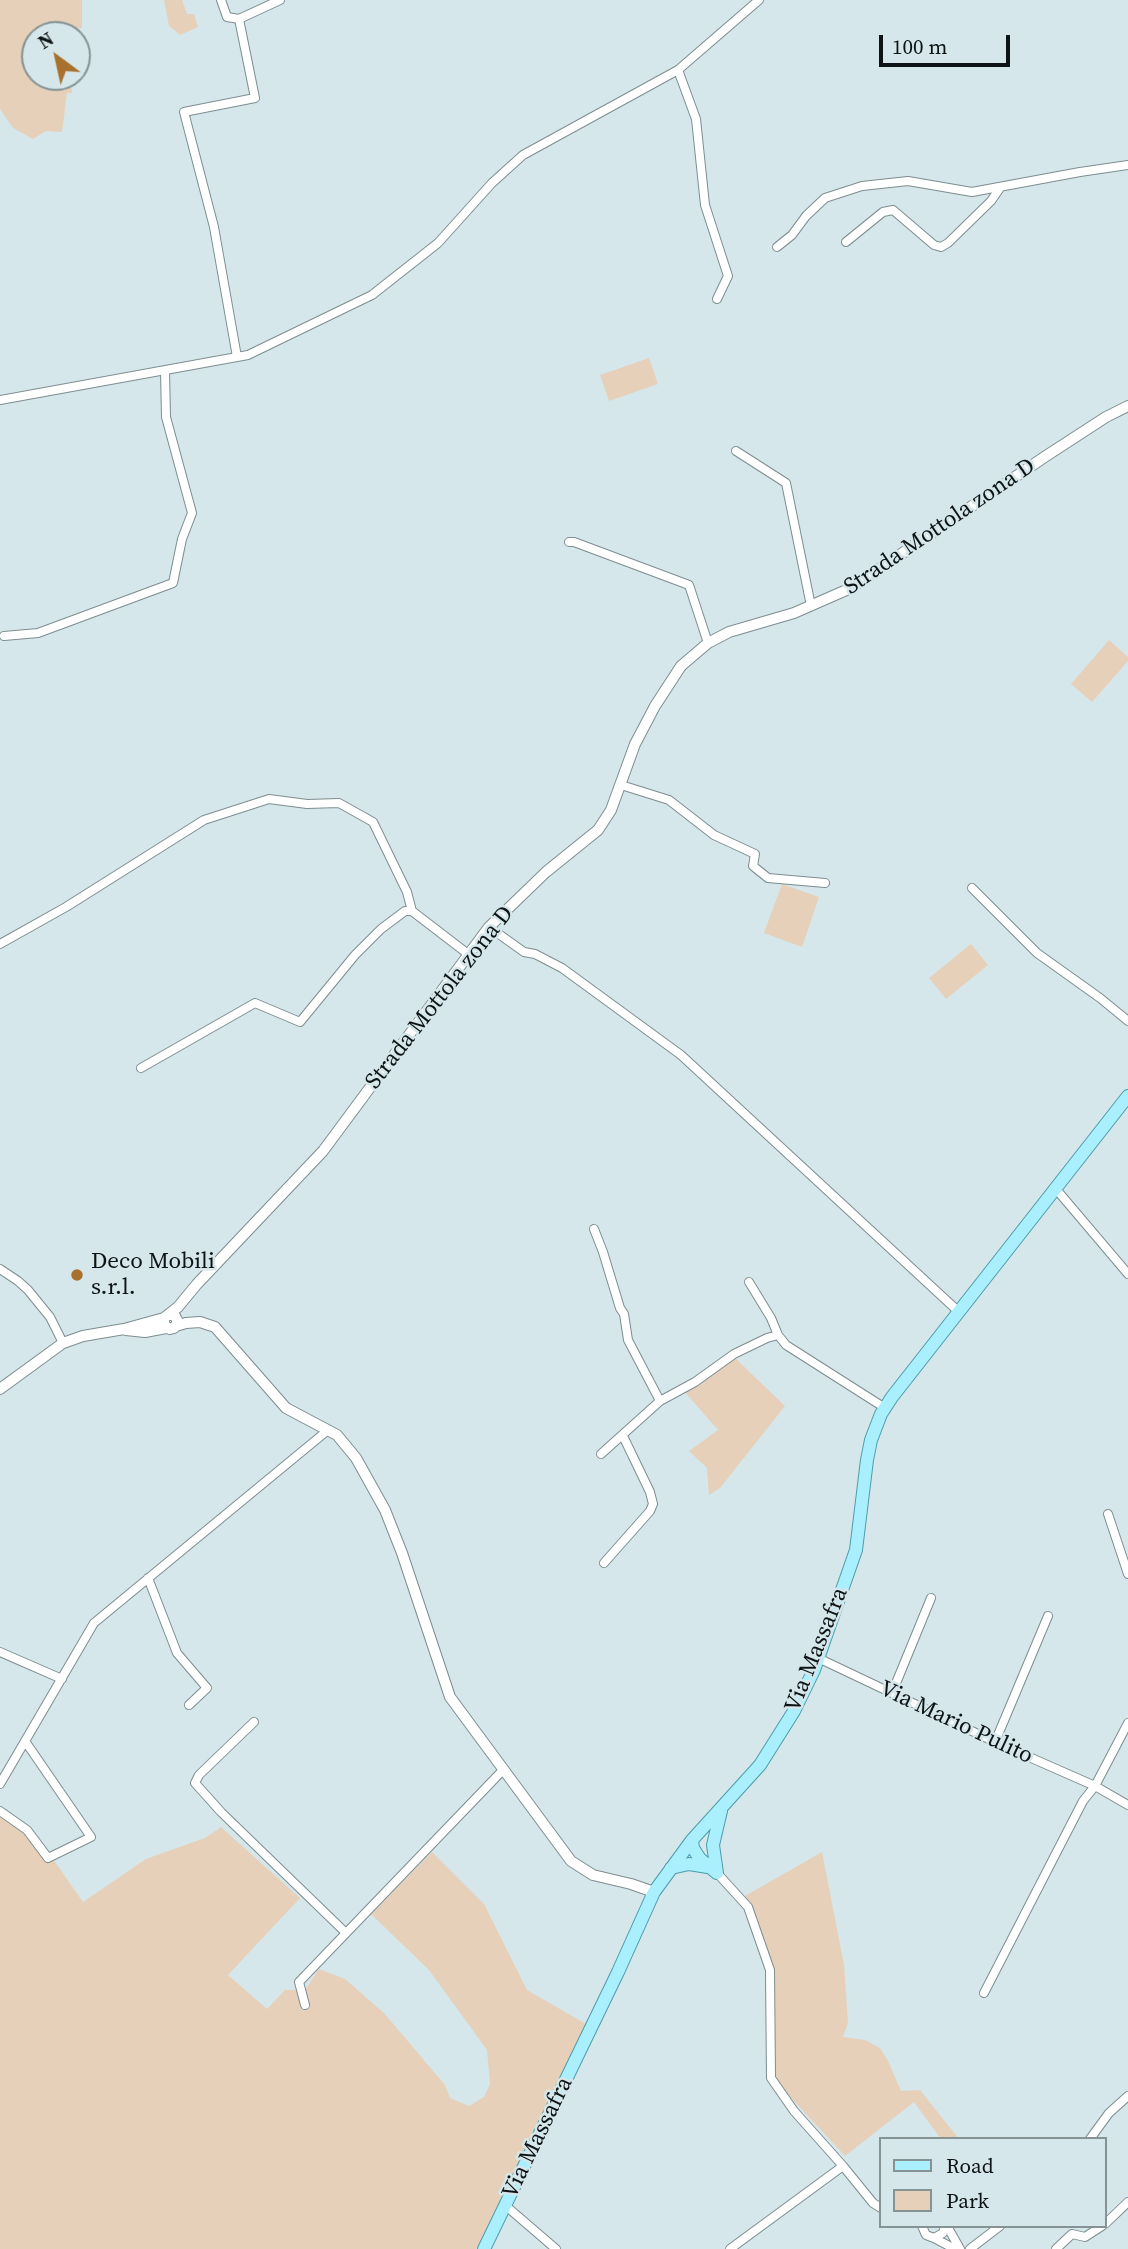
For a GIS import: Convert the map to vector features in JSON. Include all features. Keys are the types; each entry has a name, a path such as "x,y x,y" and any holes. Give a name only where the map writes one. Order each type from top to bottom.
{"main road":[{"name":"Strada Mottola zona D","path":"174,1321 186,1296 323,1151 489,927 546,872 598,830 611,810 635,744 666,686 681,666 708,643 729,632 811,606 851,588 1046,456 1128,406"},
{"name":"Via Massafra","path":"484,2249 654,1892 692,1840 760,1765 794,1712 818,1658 856,1550 871,1440 885,1408 1128,1096"},
{"path":"0,1389 63,1343 83,1336 124,1329 145,1332 174,1321 200,1322 215,1327 286,1408 337,1435 356,1458 385,1510 402,1553 450,1697 571,1861 593,1875 654,1892"},
{"path":"714,1871 713,1838 722,1807"},
{"path":"713,1855 703,1840 692,1840 693,1848 700,1859 714,1871"},
{"path":"671,1868 696,1864 714,1871"}],"street":[{"path":"221,0 227,18 239,19 280,0"},
{"path":"0,400 248,355 372,295 438,243 492,183 523,155 678,70 759,0"},
{"path":"237,357 214,227 184,111 255,98 239,19"},
{"path":"678,70 696,119 705,205 727,276 716,299"},
{"path":"777,247 792,235 806,216 825,198 862,186 908,181 972,192 1128,166"},
{"path":"846,242 883,212 893,210 934,245 941,247 991,201 1000,188"},
{"path":"4,636 38,634 173,583 182,539 192,513 166,418 165,371"},
{"path":"736,451 786,483 811,606"},
{"path":"569,542 689,586 708,643"},
{"path":"621,785 669,800 713,835 755,854 753,866 762,875 774,879 825,883"},
{"path":"0,944 66,907 204,820 269,799 307,804 339,803 373,822 407,892 412,911"},
{"path":"972,888 1031,948 1128,1021"},
{"path":"141,1068 255,1003 300,1022 355,955 381,929 405,911 412,911 468,954"},
{"path":"489,927 524,952 535,954 562,968 681,1055 959,1312"},
{"path":"1056,1189 1128,1274"},
{"path":"594,1230 624,1314 628,1340 660,1402"},
{"path":"0,1269 28,1290 50,1317 63,1343"},
{"path":"749,1283 786,1345 885,1408"},
{"path":"601,1454 660,1402 695,1382 734,1354 778,1335"},
{"path":"0,1784 94,1623 328,1430"},
{"path":"604,1563 650,1511 653,1504 623,1436"},
{"path":"1108,1514 1128,1574"},
{"path":"148,1578 177,1653 206,1688 189,1705"},
{"path":"892,1693 932,1598"},
{"path":"995,1742 1048,1616"},
{"path":"0,1652 62,1679"},
{"name":"Via Mario Pulito","path":"818,1658 1095,1786 1128,1805"},
{"path":"254,1722 199,1775 195,1783 221,1812 346,1933"},
{"path":"984,1993 1083,1801 1095,1786 1128,1723"},
{"path":"0,1811 27,1830 48,1858 91,1837 25,1741"},
{"path":"305,2005 299,1982 503,1770"},
{"path":"714,1871 748,1907 770,1970 771,2078 794,2112 844,2166 873,2203 880,2207"},
{"path":"1091,2137 1109,2113 1128,2096"},
{"path":"730,2249 844,2166"},
{"path":"1107,2221 1128,2202"},
{"path":"506,2206 556,2249"},
{"path":"934,2238 940,2236 945,2228"},
{"path":"947,2228 960,2249"},
{"path":"970,2249 997,2228"},
{"path":"1066,2228 1072,2234 1085,2237 1098,2228"},
{"path":"922,2229 955,2249"},
{"path":"1056,2249 1072,2234"}],"green space":[{"path":"0,0 82,0 82,21 21,21 21,91 72,91 67,93 62,132 46,131 33,139 13,128 0,109"},
{"path":"164,0 182,0 187,14 194,14 198,27 180,35 169,26"},
{"path":"649,358 658,384 609,401 600,375"},
{"path":"1109,640 1128,657 1128,661 1092,702 1071,684"},
{"path":"782,884 819,897 802,947 764,933"},
{"path":"971,944 988,965 946,999 929,978"},
{"path":"733,1356 785,1406 720,1488 709,1495 707,1468 689,1451 718,1430 684,1391"},
{"path":"0,1810 36,1835 83,1902 146,1859 205,1838 221,1827 300,1898 228,1975 267,2009 285,1990 305,1990 319,1969 345,1979 384,2013 445,2085 450,2098 469,2106 484,2097 490,2084 487,2050 429,1970 371,1914 432,1852 484,1904 527,1990 586,2024 500,2207 476,2249 0,2249"},
{"path":"822,1852 844,1965 848,2023 843,2037 865,2040 880,2048 901,2091 920,2090 957,2137 940,2137 914,2102 845,2156 779,2085 770,2057 767,1956 745,1896"}],"place":[{"name":"Deco Mobili s.r.l.","path":"77,1275"}]}
